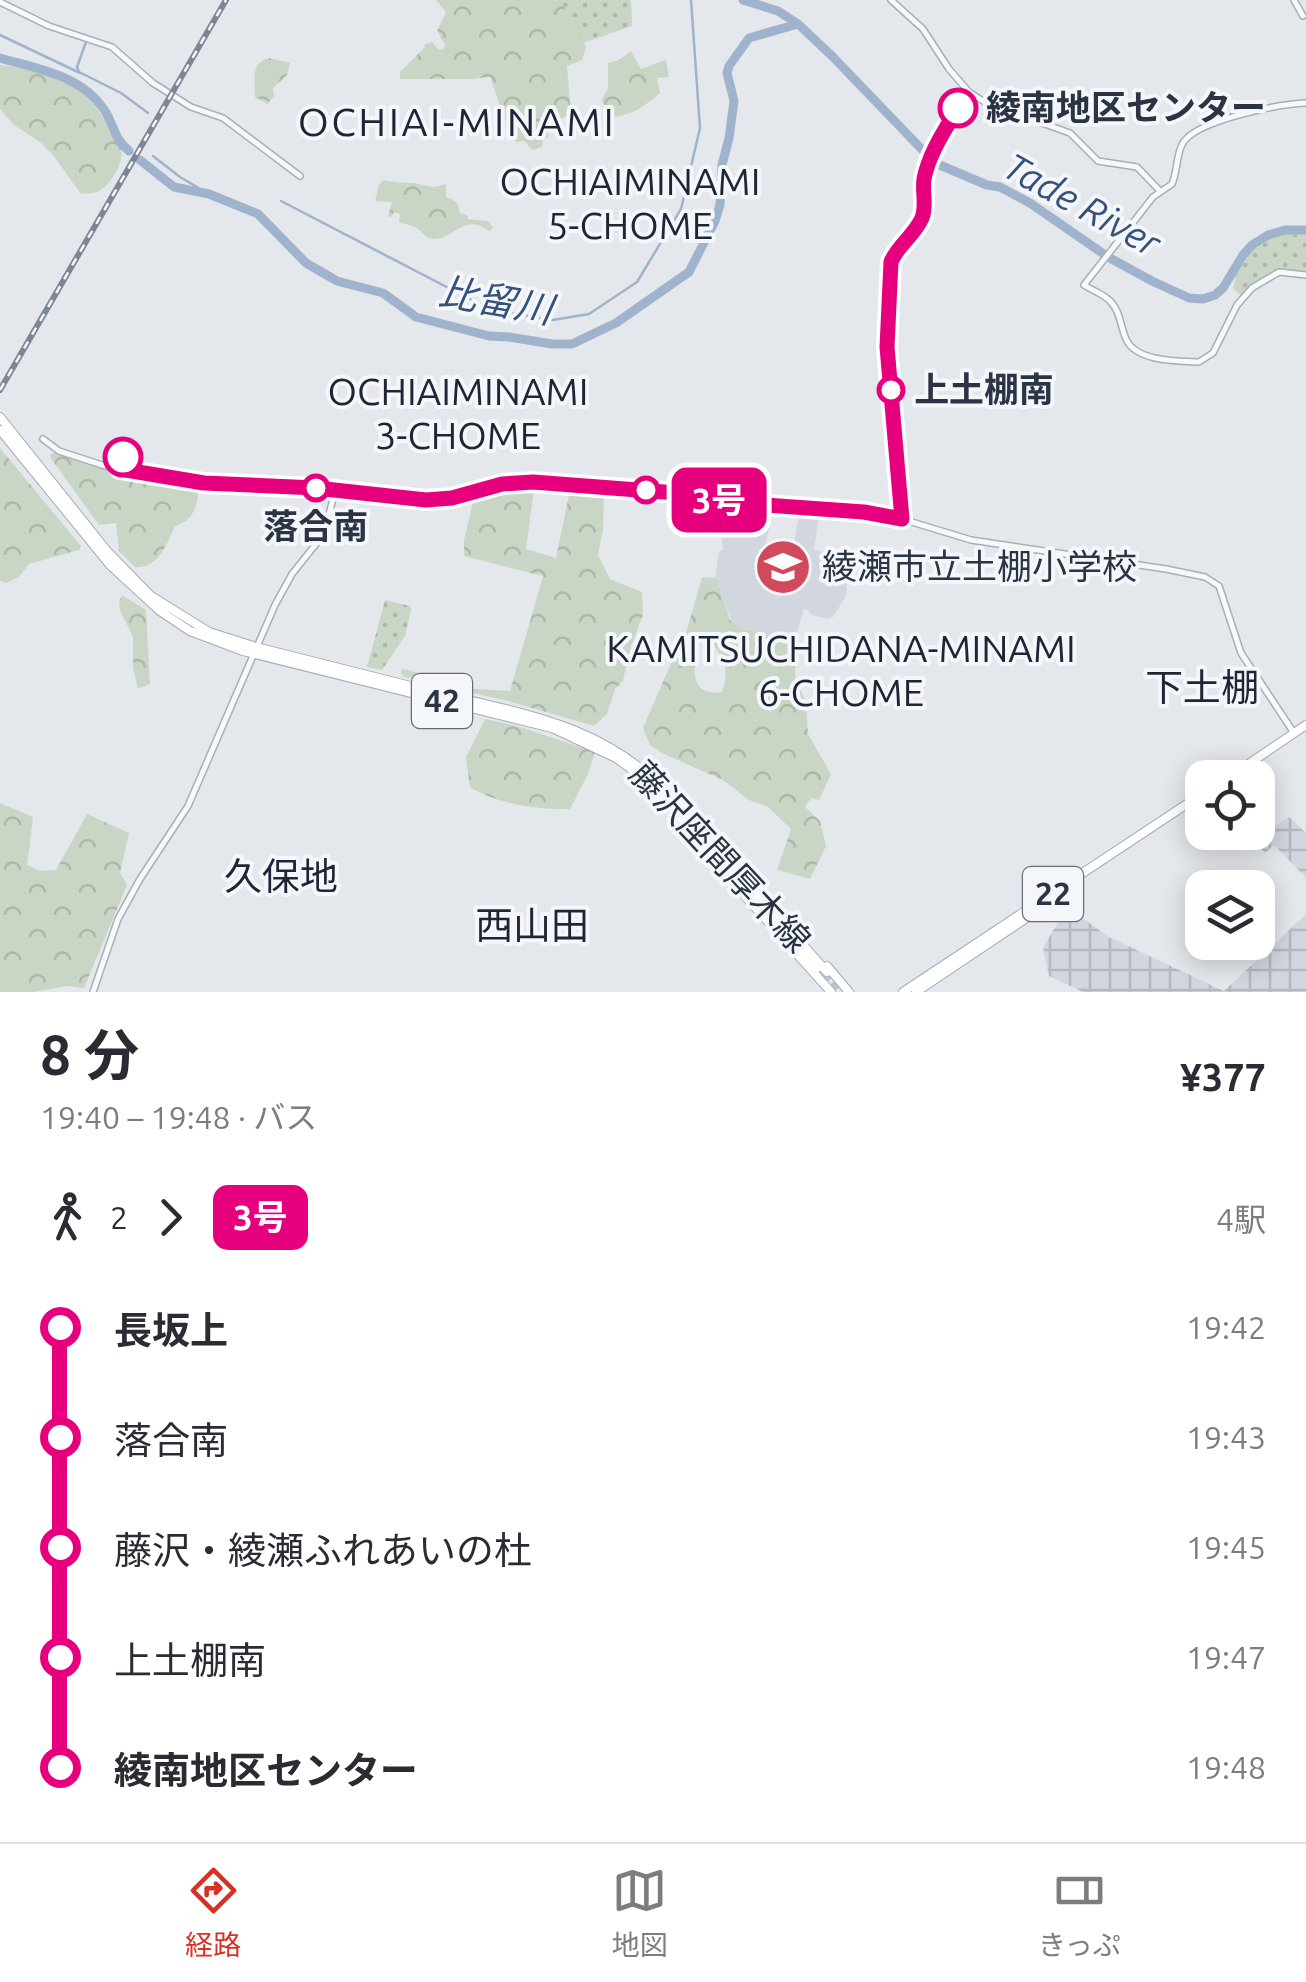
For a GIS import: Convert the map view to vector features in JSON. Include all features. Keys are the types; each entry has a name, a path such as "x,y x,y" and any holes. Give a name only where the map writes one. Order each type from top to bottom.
{"main road":[{"name":"藤沢座間厚木線","path":"0,417 39,471"},
{"name":"藤沢座間厚木線","path":"0,430 150,596 209,632 254,650 552,722 619,751 644,770 825,974"},
{"path":"1254,760 1306,728"},
{"path":"1261,760 1306,728"},
{"name":"22","path":"903,992 1185,808"},
{"name":"22","path":"916,992 1185,809"},
{"name":"42","path":"706,841 746,898 831,992"},
{"name":"42","path":"706,841 738,865 849,992"}],"street":[{"path":"890,0 922,29 948,69 969,92 986,103 1070,133 1102,162 1137,167 1160,192"},
{"path":"1294,0 1303,16"},
{"path":"0,2 54,28 112,47 153,82 191,106 223,118 300,176"},
{"path":"902,519 886,324 892,258 921,220 925,208 923,184 933,154 969,92"},
{"path":"1306,103 1267,107 1228,118 1191,136 1183,143 1174,182 1153,197 1084,284 1114,304 1131,348 1141,354 1200,362 1211,356 1248,292 1279,272 1306,275"},
{"path":"42,439 59,451 130,471 204,483 440,500 502,484 533,482 864,512 971,540 1210,579 1221,590 1241,653 1294,733"},
{"path":"93,992 118,919 188,806 287,581 322,537 336,490"}],"shaded area":[{"name":"綾瀬市立土棚小学校","path":"718,503 765,508 765,518 771,520 765,547 792,553 800,511 818,512 814,550 850,556 846,596 833,617 811,615 804,609 795,640 734,627 715,578 719,552 723,550"},
{"path":"1289,817 1306,833 1306,878 1275,846 1275,826"},
{"path":"1067,907 1109,937 1224,991 1257,960 1275,960 1275,943 1306,914 1306,992 1083,992 1049,976 1043,948"}],"green space":[{"path":"436,0 561,0 586,47 582,60 567,66 571,115 560,119 559,128 549,129 542,147 533,150 524,141 512,139 490,77 400,79 400,72 425,44 432,42 443,50 445,45 437,31 446,12"},
{"path":"561,0 631,0 632,26 583,43"},
{"path":"631,51 641,69 666,60 669,77 657,78 660,93 643,106 610,117 602,100 608,88 608,63"},
{"path":"269,58 290,63 287,75 273,88 274,96 267,104 255,97 254,79 256,68"},
{"path":"0,65 65,81 90,100 122,153 119,167 102,189 81,194 53,155 0,109"},
{"path":"383,180 431,187 446,184 446,197 456,202 460,213 468,219 488,221 493,228 489,231 473,224 443,237 429,238 415,227 399,222 400,214 388,216 392,202 375,201"},
{"path":"1295,232 1306,234 1306,272 1270,274 1242,296 1233,289 1249,251 1271,238"},
{"path":"0,448 81,546 79,550 29,564 19,577 6,583 0,581"},
{"path":"50,454 149,479 197,485 194,511 175,526 156,560 135,567 119,551 116,523 99,525 52,460"},
{"path":"534,489 526,549 556,558 570,490 604,492 598,555 610,579 642,592 643,615 623,681 615,689 607,714 594,726 404,677 401,673 402,669 474,689 510,691 543,576 464,556 464,540 474,498 501,490"},
{"path":"702,577 716,578 730,620 743,629 795,640 795,675 806,704 808,734 831,774 819,800 811,798 805,807 820,821 826,846 810,879 777,870 791,829 768,807 650,745 643,728 678,647 683,644","holes":["709,637 725,670 722,692 703,690 696,679 697,644"]},
{"path":"122,595 146,610 150,684 138,689 133,637 120,610"},
{"path":"385,600 410,606 411,610 405,636 382,670 367,667"},
{"path":"485,719 595,752 570,809 518,805 470,787 466,757"},
{"path":"0,803 33,817 27,865 40,871 56,870 87,814 129,833 120,873 127,885 84,988 0,992"}],"waterway":[{"path":"281,201 491,310 553,320 589,314 637,282 681,209 700,128 691,0"},
{"name":"Tade River","path":"743,0 778,11 798,24 935,163 1000,187 1108,257 1189,298 1215,295 1243,255 1268,235 1306,230"},
{"name":"比留川","path":"140,160 174,187 209,194 258,214 306,263 337,281 383,293 416,317 489,336 572,344 616,323 689,272 720,205 722,165 734,101 729,66 749,38 798,24"},
{"path":"0,35 80,73"},
{"path":"86,42 77,67 79,72 121,93 148,113"},
{"name":"比留川","path":"0,58 58,75 84,89 105,111 129,151"},
{"path":"153,156 209,194"}],"tunnel":[{"path":"823,975 838,992"}],"railway":[{"path":"0,390 226,0"}],"bus line":[{"name":"3号","path":"123,457 120,469 204,483 440,500 502,484 533,482 677,493 737,503 864,512 902,519 886,324 891,262 921,220 927,169 958,108"}],"place":[{"name":"綾南地区センター","path":"958,108"},
{"name":"上土棚南","path":"891,390"},
{"name":"落合南","path":"316,488"},
{"name":"綾瀬市立土棚小学校","path":"783,567"}],"district":[{"name":"OCHIAI-MINAMI","path":"457,122"},
{"name":"OCHIAIMINAMI 5-CHOME","path":"630,204"},
{"name":"OCHIAIMINAMI 3-CHOME","path":"458,414"},
{"name":"KAMITSUCHIDANA-MINAMI 6-CHOME","path":"841,671"},
{"name":"下土棚","path":"1202,688"},
{"name":"久保地","path":"281,877"},
{"name":"西山田","path":"532,926"}]}
